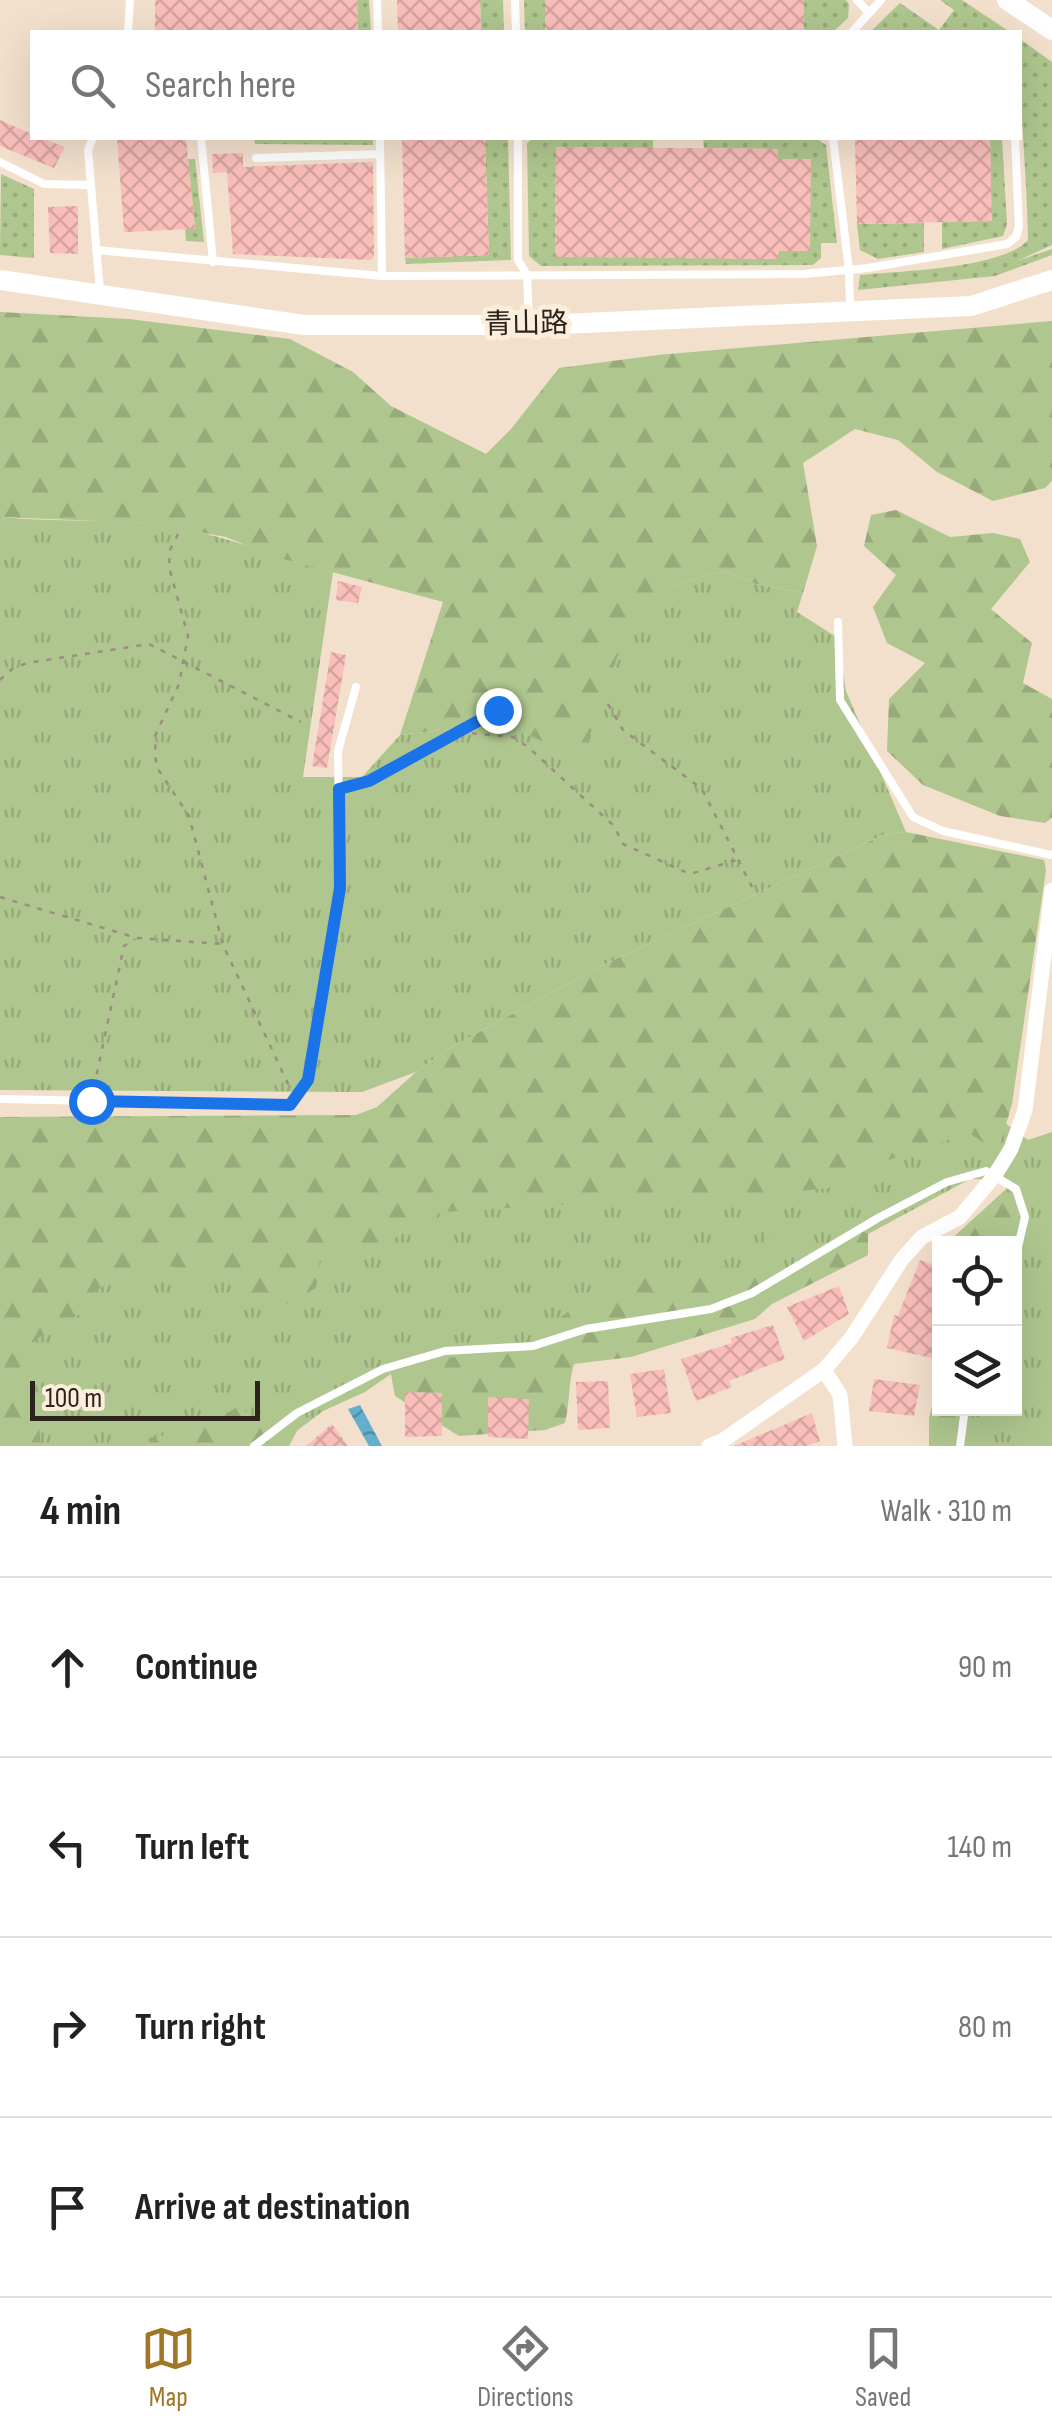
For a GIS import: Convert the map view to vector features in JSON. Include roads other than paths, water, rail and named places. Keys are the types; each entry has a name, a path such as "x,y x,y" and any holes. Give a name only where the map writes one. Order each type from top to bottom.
{"street":[{"path":"1007,0 1052,30"},
{"name":"青山路","path":"0,280 304,326 530,326 970,306 1052,280"},
{"path":"709,1446 783,1401 824,1370 852,1337 902,1258 922,1237 960,1217 996,1175 1011,1149 1025,1110 1052,890"},
{"path":"824,1370 840,1395 845,1446"}],"lane":[{"path":"128,30 130,0"},
{"path":"377,0 378,30"},
{"path":"515,0 516,30"},
{"path":"857,0 869,13"},
{"path":"854,30 882,0"},
{"path":"92,140 88,150 100,296"},
{"path":"201,140 214,262"},
{"path":"380,140 382,276"},
{"path":"518,140 518,260 528,275 530,326"},
{"path":"833,140 850,270 850,312"},
{"path":"96,250 382,276 804,274 850,270 1007,244 1016,238 1019,227 1015,140"},
{"path":"256,158 380,154"},
{"path":"0,162 44,184 90,185"},
{"path":"838,622 840,700 913,817 943,832 1052,855"},
{"path":"0,1099 290,1105 308,1080 340,888 338,750 356,687"},
{"path":"254,1446 298,1413 383,1369 445,1351 533,1346 586,1329 711,1309 752,1293 947,1182 986,1171 1016,1189 1025,1217 1021,1236"},
{"path":"960,1446 964,1416"}],"water":[{"path":"360,1405 382,1446 369,1446 348,1409"}]}
